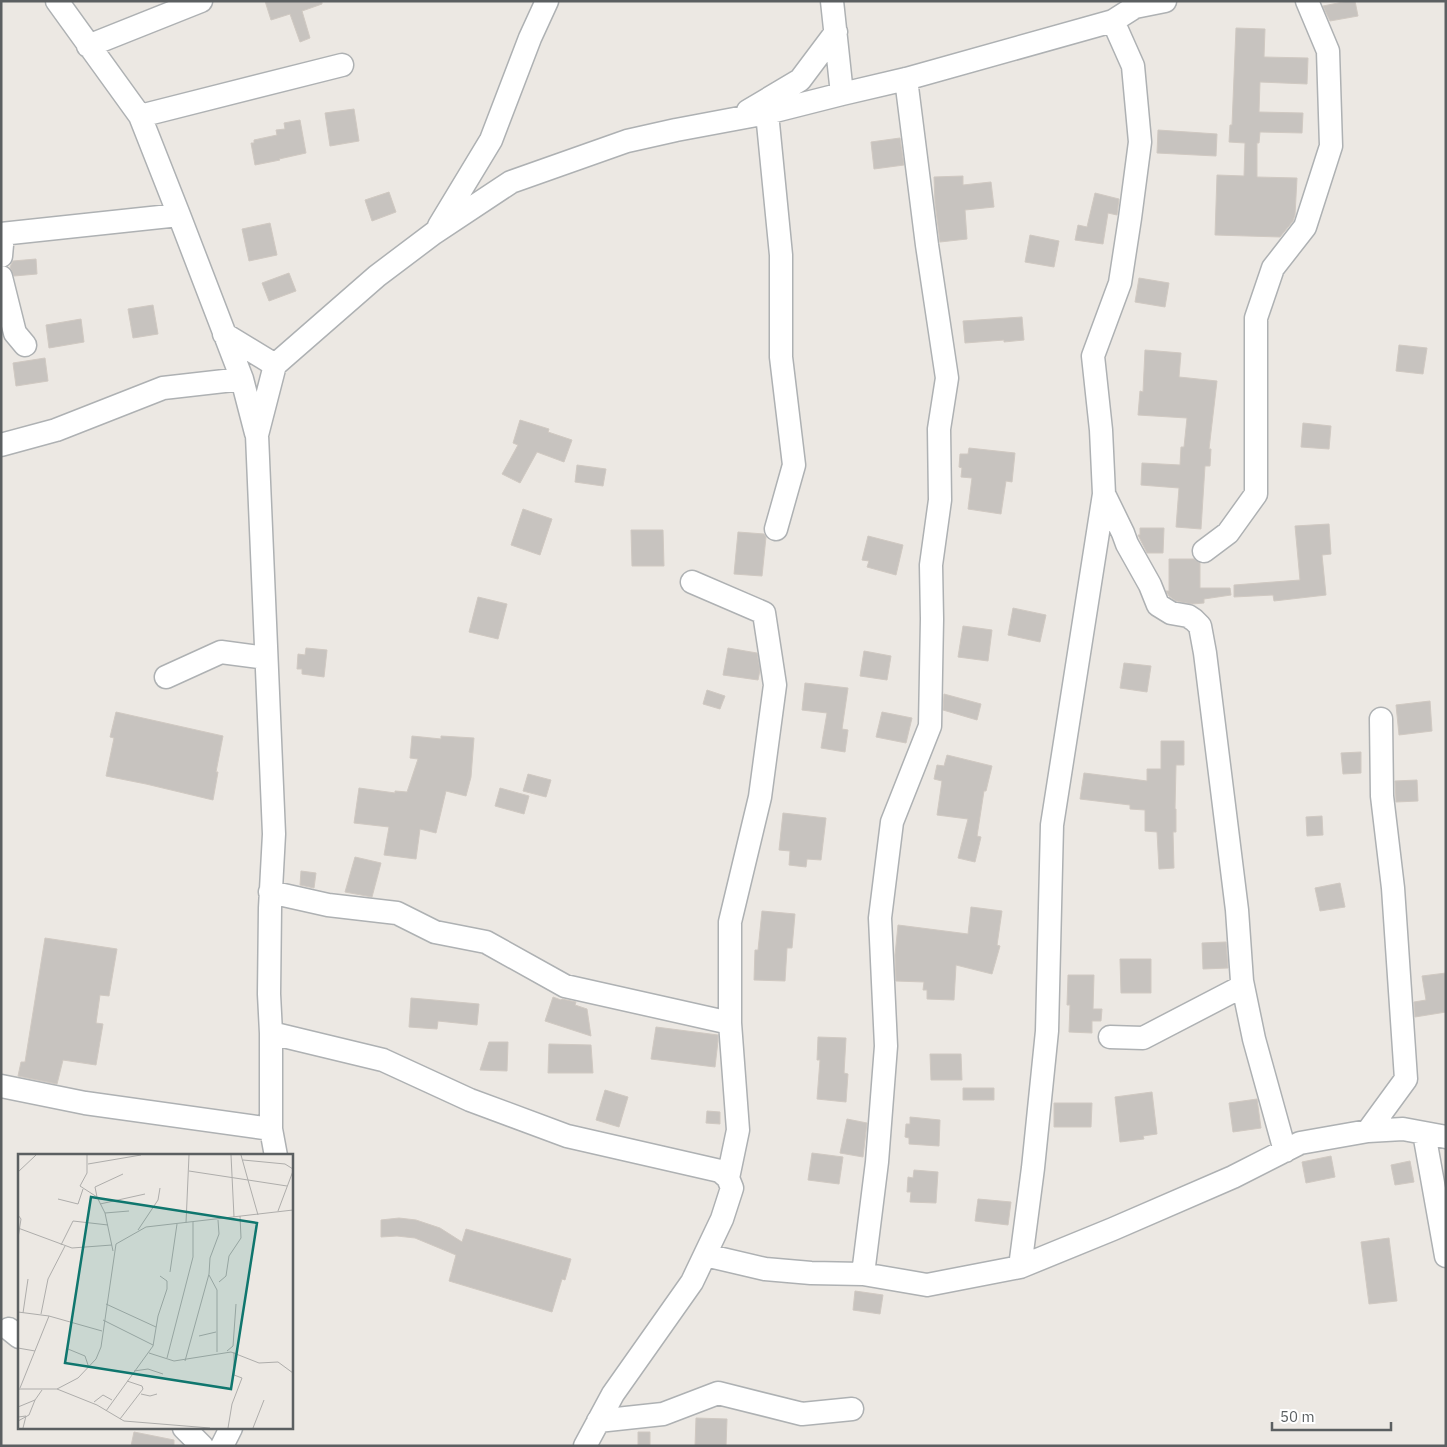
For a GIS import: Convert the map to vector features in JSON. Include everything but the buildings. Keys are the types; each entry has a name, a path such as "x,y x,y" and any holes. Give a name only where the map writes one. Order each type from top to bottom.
{"street":[{"path":"57,1 140,116 242,379 257,435 274,834 270,892 269,985 271,1129 276,1154"},
{"path":"88,46 201,1"},
{"path":"434,233 491,140 530,38 547,1"},
{"path":"832,1 842,94"},
{"path":"257,435 275,364 377,276 434,233 511,182 627,140 767,113 906,79 1113,21 1135,7 1165,1"},
{"path":"1204,551 1228,533 1256,494 1256,318 1273,268 1305,227 1331,146 1328,51 1307,1"},
{"path":"1020,1267 1033,1168 1047,1031 1052,825 1104,494 1093,356 1120,283 1140,142 1133,66 1113,21"},
{"path":"734,119 800,80 836,32"},
{"path":"140,116 342,65"},
{"path":"863,1274 877,1162 886,1046 880,918 892,822 930,726 931,565 940,500 939,429 947,378 927,245 906,79"},
{"path":"767,113 781,256 781,357 794,465 776,529"},
{"path":"1,256 2,234 180,215"},
{"path":"1,277 15,333 25,345"},
{"path":"224,334 275,364"},
{"path":"1,445 56,430 163,388 242,379"},
{"path":"1104,494 1127,544 1150,585 1158,605 1171,613 1188,616 1200,626 1205,653 1234,890 1243,986 1254,1039 1285,1151"},
{"path":"692,582 764,613 775,685 760,798 730,922 730,1023 738,1130 728,1178"},
{"path":"166,677 221,652 266,658"},
{"path":"1368,1131 1406,1079 1393,888 1382,796 1381,718"},
{"path":"270,892 328,905 397,912 435,932 486,942 565,986 730,1023"},
{"path":"1110,1038 1143,1038 1243,986"},
{"path":"270,1032 383,1060 470,1100 567,1136 720,1171 728,1178 732,1188 722,1220 692,1282 613,1394 585,1446"},
{"path":"1,1086 85,1103 271,1129"},
{"path":"705,1255 764,1269 810,1274 863,1274 926,1285 1020,1267 1233,1177 1300,1143 1368,1131 1403,1129 1435,1135 1446,1256"},
{"path":"598,1421 663,1414 718,1393 802,1414 852,1409"},
{"path":"186,1430 202,1446"},
{"path":"222,1446 230,1430"}]}
